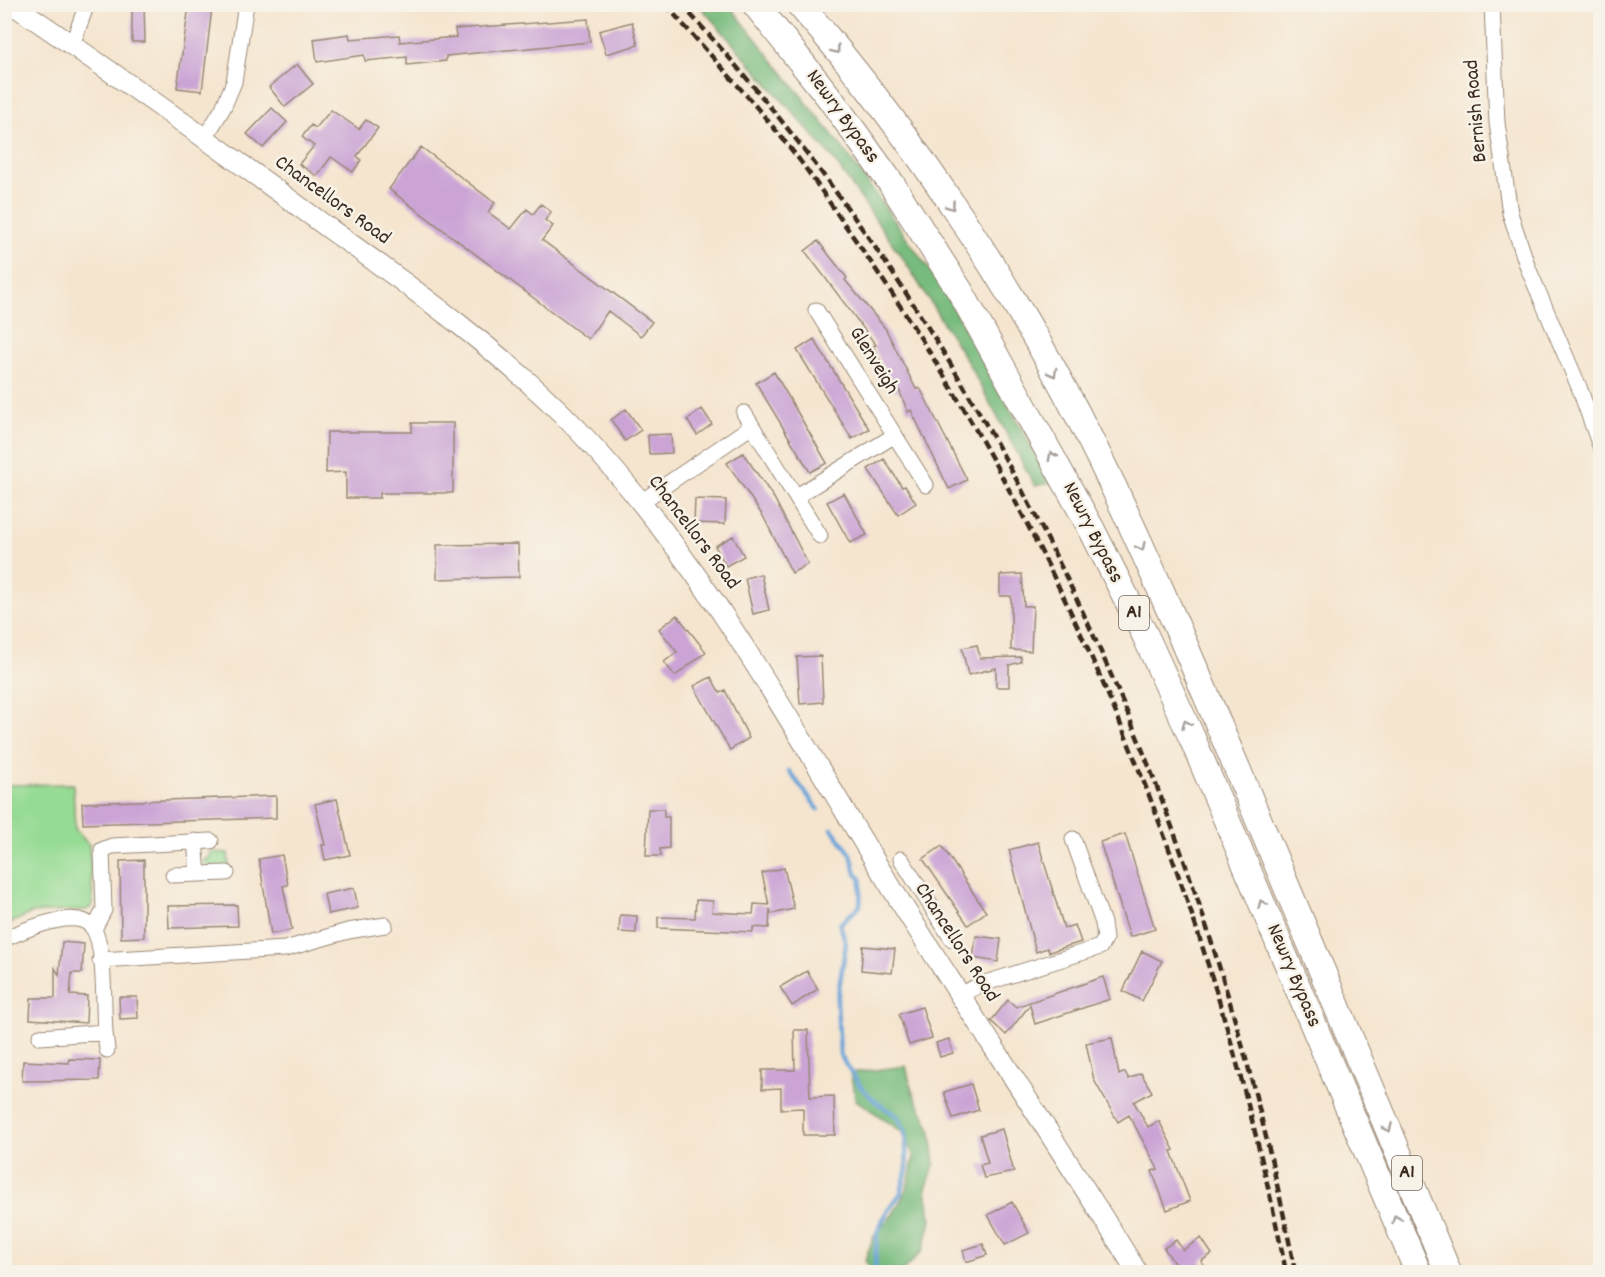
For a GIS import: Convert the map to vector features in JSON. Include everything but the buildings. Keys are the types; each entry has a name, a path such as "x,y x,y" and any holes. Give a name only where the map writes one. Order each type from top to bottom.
{"highway":[{"name":"Newry Bypass","path":"755,4 830,96 897,193 960,291 1086,519 1145,635 1192,738 1418,1272"},
{"name":"Newry Bypass","path":"799,4 908,144 973,238 1039,347 1099,456 1226,742 1448,1272"}],"street":[{"name":"Chancellors Road","path":"12,4 205,138 426,298 523,379 579,431 641,502 720,608 909,915 1137,1272"},
{"path":"72,45 87,4"},
{"path":"205,138 223,108 234,82 246,4"},
{"name":"Bernish Road","path":"1492,4 1497,123 1510,213 1528,268 1580,387 1600,446"},
{"name":"Glenveigh","path":"816,310 926,485"},
{"path":"641,502 748,419 820,536"},
{"path":"797,496 895,435"},
{"path":"961,995 979,985 1100,947 1105,939 1103,923 1073,839"},
{"path":"94,929 104,910 102,850 112,846 211,841"},
{"path":"195,842 198,874"},
{"path":"900,859 952,939"},
{"path":"173,875 227,873"},
{"path":"909,915 929,903"},
{"path":"4,939 35,924 60,921 80,921 88,923 94,929 100,960 107,1050"},
{"path":"100,960 285,949 348,931 385,925"},
{"path":"40,1037 105,1032"}],"green space":[{"path":"699,5 729,5 842,147 941,286 1052,483 1035,486 968,363 906,263 831,156"},
{"path":"73,784 75,829 89,845 93,900 91,907 86,910 31,913 5,926 5,785"},
{"path":"211,852 228,853 229,866 214,867 205,863 203,860 208,859"},
{"path":"906,1066 912,1091 930,1127 935,1163 926,1189 931,1221 923,1250 902,1272 871,1272 865,1260 874,1236 893,1214 907,1189 914,1156 901,1131 856,1100 850,1073"}],"waterway":[{"path":"789,771 818,809"},
{"path":"832,829 851,854 856,874 861,879 860,906 840,924 846,944 837,1001 840,1055 861,1087 876,1102 897,1116 905,1130 907,1168 901,1193 886,1213 877,1233 875,1268 870,1272"}],"railway":[{"path":"665,4 785,142 859,245 936,362 1005,483 1069,608 1125,736 1175,867 1219,1000 1256,1135 1286,1272"},
{"path":"681,4 795,138 899,283 992,436 1075,596 1147,761 1208,930 1257,1101 1295,1272"}]}
